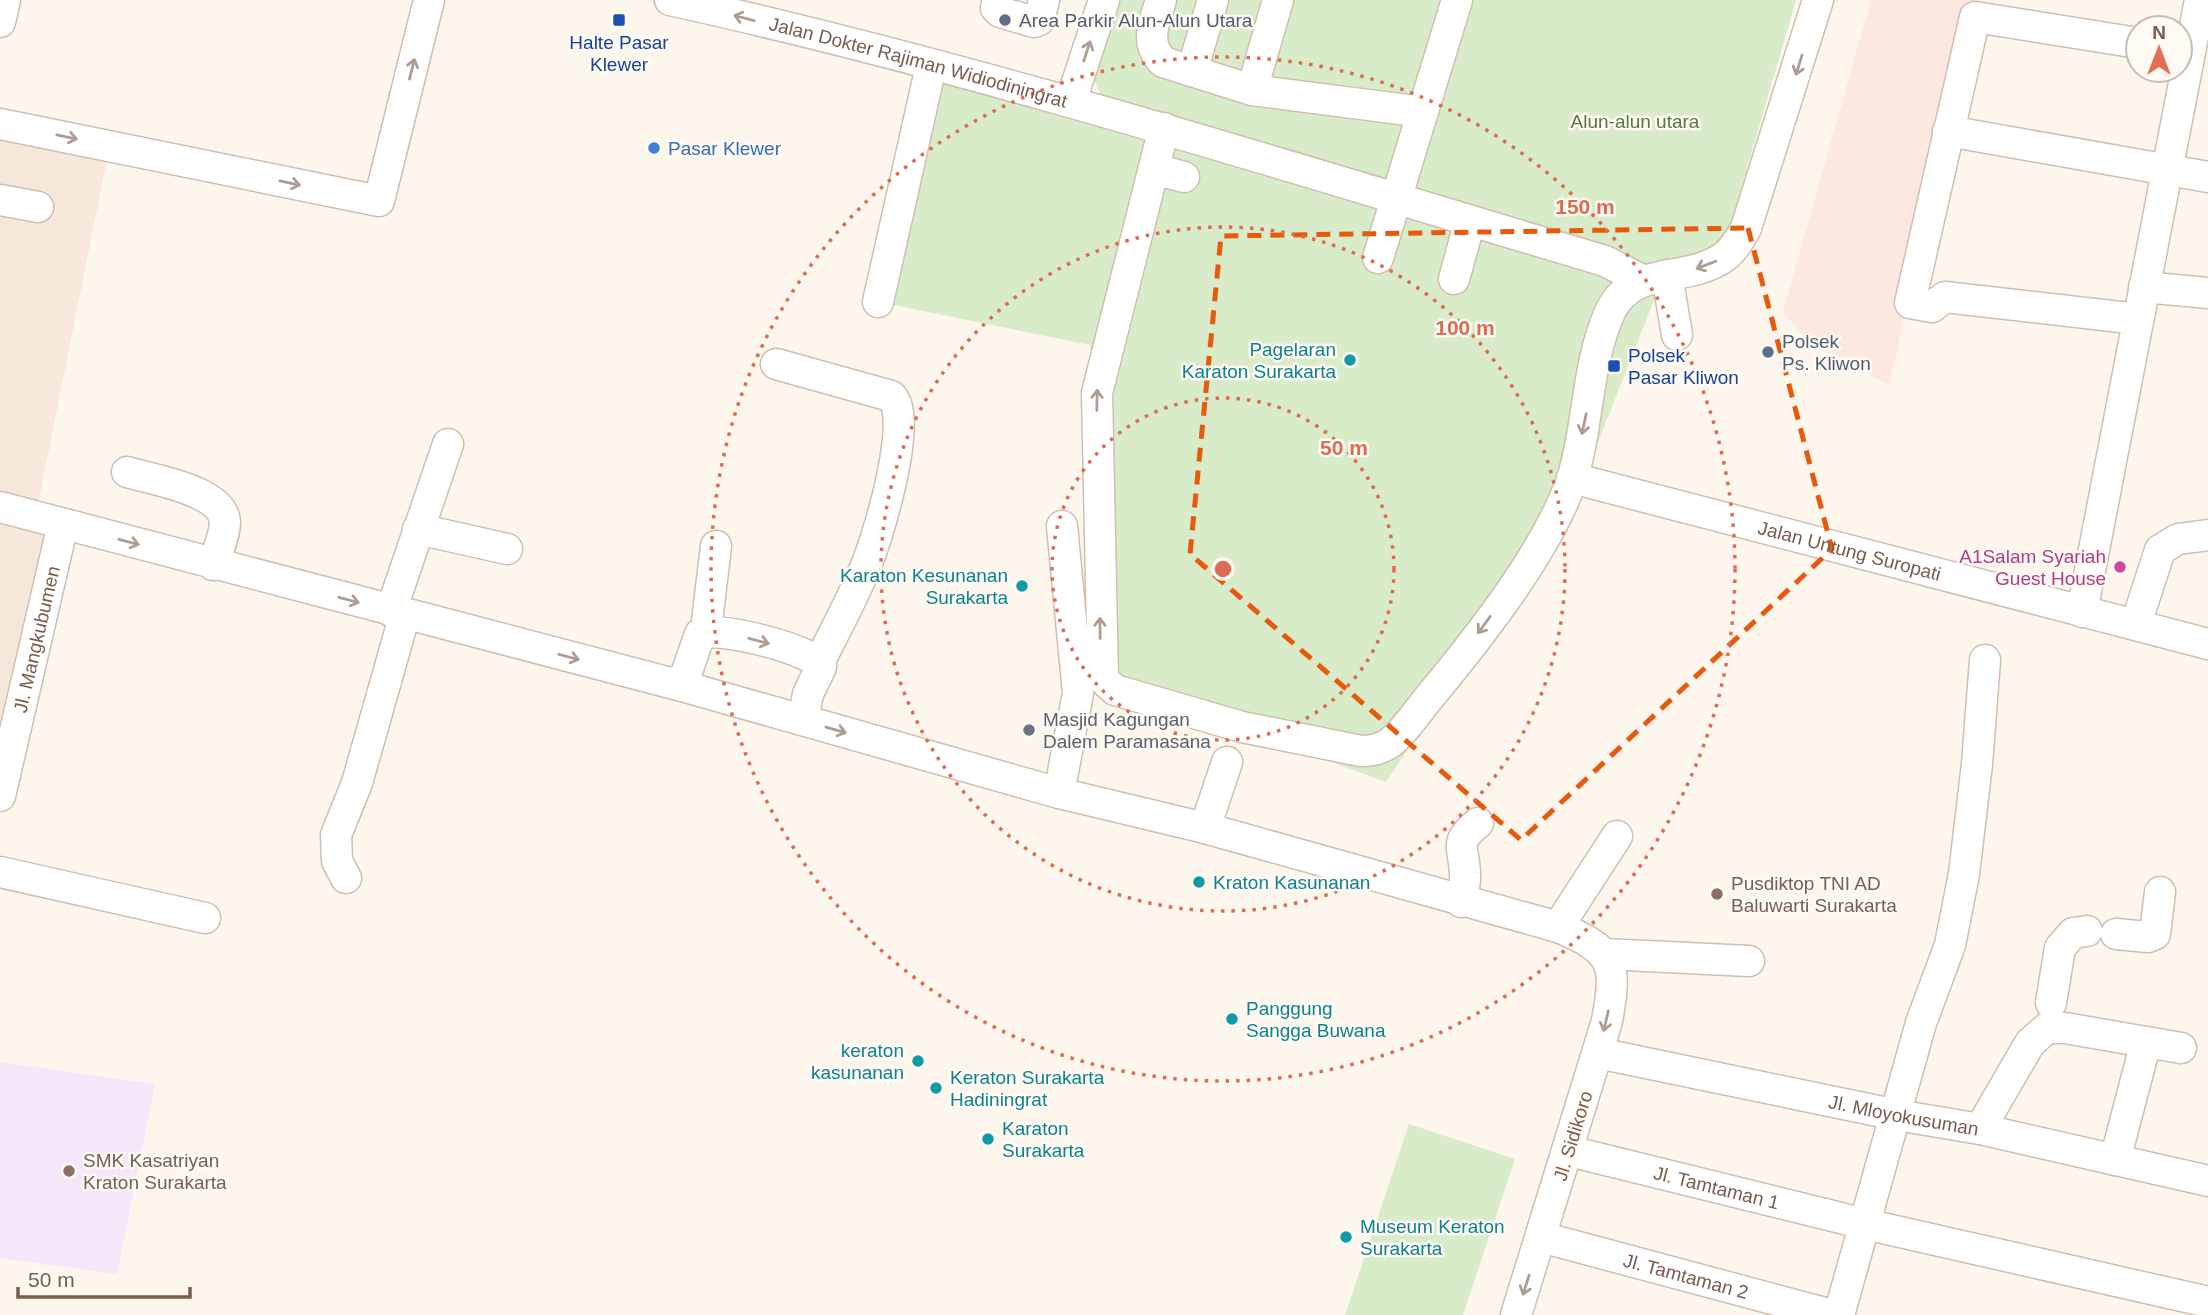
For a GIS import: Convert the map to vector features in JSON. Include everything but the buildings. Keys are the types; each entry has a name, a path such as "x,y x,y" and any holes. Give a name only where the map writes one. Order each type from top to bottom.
{"street":[{"path":"0,22 5,0"},
{"path":"0,124 379,201 429,0"},
{"name":"Jalan Dokter Rajiman Widiodiningrat","path":"670,0 711,4 931,66 1071,101 1654,277"},
{"path":"998,0 996,8 1000,12 1034,22 1038,20 1044,0"},
{"path":"1071,101 1104,0"},
{"path":"1161,0 1150,37 1153,51 1163,62 1252,90 1423,112"},
{"path":"1192,71 1213,0"},
{"path":"1252,90 1278,0"},
{"path":"1378,258 1457,0"},
{"path":"1164,128 1097,393 1101,670 1111,689 1234,744 1373,751 1392,741 1445,677 1547,536 1572,478 1609,316 1617,298 1654,277 1710,265 1726,256 1746,228 1818,0"},
{"path":"2194,20 2200,0"},
{"path":"2124,41 1975,17 1910,303 1932,307 1945,297 2138,319"},
{"path":"878,302 931,66"},
{"path":"2082,612 2144,288 2179,84"},
{"path":"1948,131 2208,177"},
{"path":"1154,169 1184,177"},
{"path":"0,200 38,207"},
{"path":"1454,279 1470,221"},
{"path":"1654,277 1678,335"},
{"path":"2144,288 2208,293"},
{"path":"776,364 891,396 898,407 900,426 886,505 867,566 820,661 821,667 808,694 803,720"},
{"path":"346,878 337,861 336,835 357,783 418,529 448,444"},
{"path":"127,472 208,496 222,510 225,526 213,565"},
{"name":"Jalan Untung Suropati","path":"1572,478 2208,644"},
{"path":"0,507 681,687 1059,793 1205,828 1461,902 1558,927 1594,943 1605,954 1749,961"},
{"name":"Jl. Mangkubumen","path":"0,796 63,524"},
{"path":"1059,793 1078,693 1062,526"},
{"path":"418,529 507,549"},
{"path":"2136,625 2160,550 2178,539 2208,535"},
{"path":"706,630 716,545"},
{"path":"681,687 700,634 706,630 736,634 797,651 820,661"},
{"path":"1839,1315 1921,1023 1950,945 1962,886 1977,764 1985,660"},
{"path":"1205,828 1234,744"},
{"path":"1461,902 1465,874 1460,844 1466,833 1478,823"},
{"path":"1558,927 1617,836"},
{"path":"0,872 205,918"},
{"path":"1980,1129 2030,1043 2049,1016 2060,947 2073,933 2102,932 2148,937 2155,933 2160,892"},
{"name":"Jl. Sidikoro","path":"1516,1315 1598,1053 1610,1001 1610,980 1605,954"},
{"path":"2049,1016 2065,1028 2181,1048"},
{"path":"2115,1160 2146,1042"},
{"name":"Jl. Mloyokusuman","path":"1598,1053 1897,1115 1980,1129 2208,1181"},
{"name":"Jl. Tamtaman 1","path":"1569,1151 1865,1224 2208,1302"},
{"name":"Jl. Tamtaman 2","path":"1541,1237 1832,1315"}],"highlighted area":[{"path":"1748,228 1832,549 1521,840 1190,554 1221,236"}],"shaded area":[{"path":"1871,0 1976,0 1889,386 1805,337 1783,312"},
{"path":"0,137 107,159 35,519 60,526 0,781"},
{"name":"SMK Kasatriyan Kraton Surakarta","path":"0,1062 155,1084 117,1274 0,1258"}],"green space":[{"name":"Alun-alun utara","path":"1118,0 1796,0 1726,241 1689,262 1671,257 1576,498 1386,782 1103,679 1091,580 1090,345 889,304 947,54 1236,134 1101,95 1093,78"},
{"path":"1409,1124 1515,1159 1463,1315 1345,1315"}],"place":[{"name":"Halte Pasar Klewer","path":"619,20"},
{"name":"Area Parkir Alun-Alun Utara","path":"1005,20"},
{"name":"Pasar Klewer","path":"654,148"},
{"name":"Polsek Ps. Kliwon","path":"1768,352"},
{"name":"Pagelaran Karaton Surakarta","path":"1350,360"},
{"name":"Polsek Pasar Kliwon","path":"1614,366"},
{"name":"A1Salam Syariah Guest House","path":"2120,567"},
{"name":"Karaton Kesunanan Surakarta","path":"1022,586"},
{"name":"Masjid Kagungan Dalem Paramasana","path":"1029,730"},
{"name":"Kraton Kasunanan","path":"1199,882"},
{"name":"Pusdiktop TNI AD Baluwarti Surakarta","path":"1717,894"},
{"name":"Panggung Sangga Buwana","path":"1232,1019"},
{"name":"keraton kasunanan","path":"918,1061"},
{"name":"Keraton Surakarta Hadiningrat","path":"936,1088"},
{"name":"Karaton Surakarta","path":"988,1139"},
{"name":"SMK Kasatriyan Kraton Surakarta","path":"69,1171"},
{"name":"Museum Keraton Surakarta","path":"1346,1237"}]}
